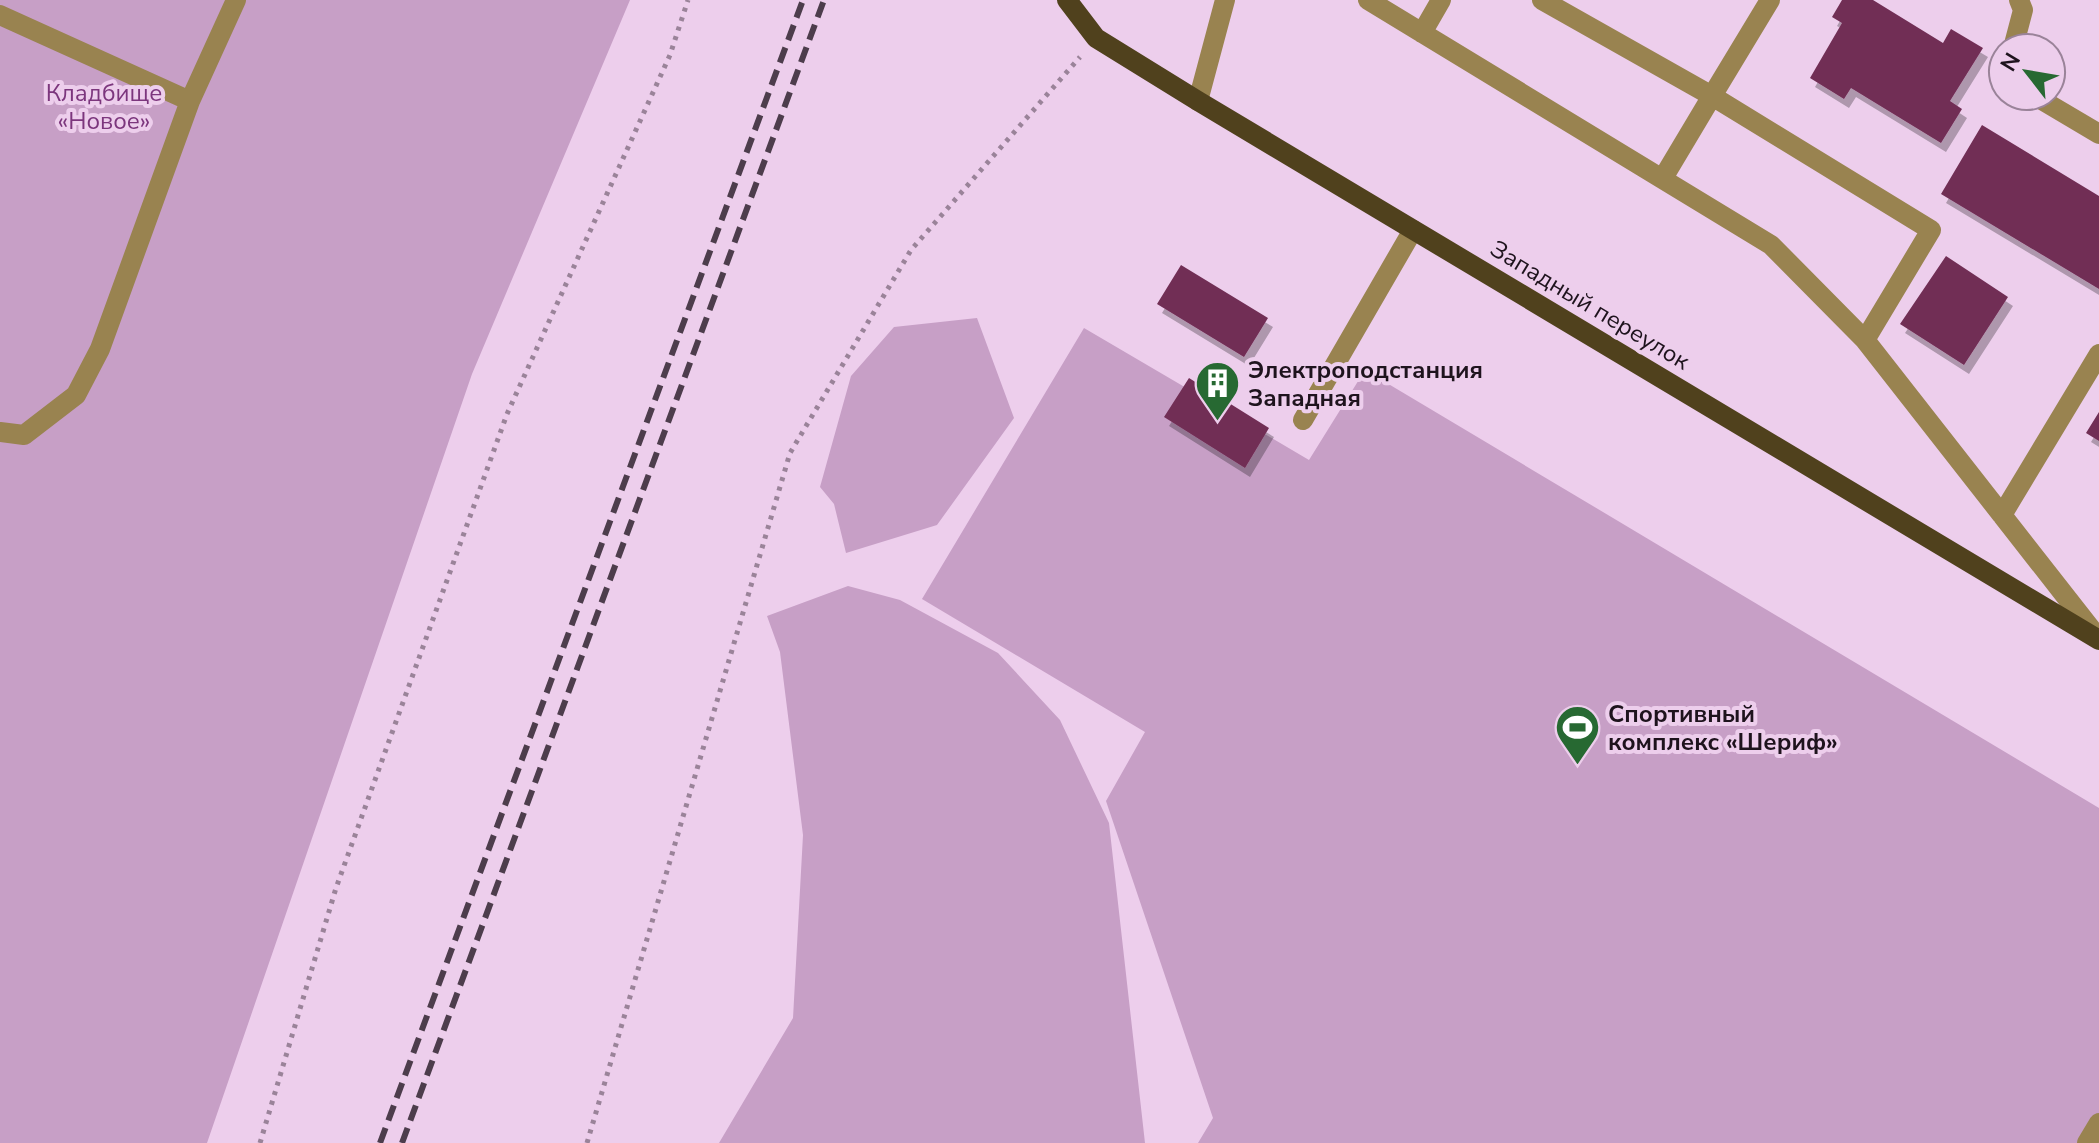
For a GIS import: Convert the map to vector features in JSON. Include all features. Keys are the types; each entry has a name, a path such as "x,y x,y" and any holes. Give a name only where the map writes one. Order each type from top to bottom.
{"main road":[{"name":"Западный переулок","path":"1067,0 1096,38 2099,640"}],"street":[{"path":"0,432 24,435 76,395 100,349 190,101 236,0"},
{"path":"1198,101 1225,0"},
{"path":"1368,0 1771,245 1865,340 2099,640"},
{"path":"1422,33 1441,0"},
{"path":"1542,0 1712,96 1931,230 1865,340"},
{"path":"1663,178 1770,0"},
{"path":"2017,32 2023,10 2019,0"},
{"path":"0,15 190,101"},
{"path":"2062,112 2099,134"},
{"path":"1303,420 1413,230"},
{"path":"2002,515 2099,354"},
{"path":"2087,1143 2099,1123"}],"path":[{"path":"260,1143 336,888 507,414 670,55 688,0"},
{"path":"587,1143 790,453 911,250 1096,38"}],"green space":[{"name":"Кладбище «Новое»","path":"0,0 630,0 472,374 207,1143 0,1143"},
{"path":"977,318 1014,418 937,525 846,553 834,504 820,487 851,376 894,327"},
{"name":"Спортивный комплекс «Шериф»","path":"1084,328 1309,460 1365,370 2099,808 2099,1143 1198,1143 1213,1118 1106,801 1145,732 922,599"},
{"path":"848,586 900,600 998,653 1060,720 1109,823 1145,1143 719,1143 793,1018 803,835 780,652 767,616"}],"building":[{"path":"1842,0 1873,0 1943,43 1951,29 1983,48 1950,101 1962,109 1941,143 1851,88 1844,99 1810,78 1842,23 1832,17"},
{"path":"1982,125 2099,196 2099,289 1941,194"},
{"path":"1946,256 2008,297 1964,365 1900,324"},
{"path":"1181,265 1268,318 1244,357 1157,304"},
{"name":"Электроподстанция Западная","path":"1189,378 1269,428 1245,468 1164,417"},
{"path":"2099,412 2099,441 2086,433"}],"railway":[{"path":"380,1143 803,0"},
{"path":"402,1143 824,0"}],"place":[{"name":"Электроподстанция Западная","path":"1217,423"},
{"name":"Спортивный комплекс «Шериф»","path":"1577,767"}]}
